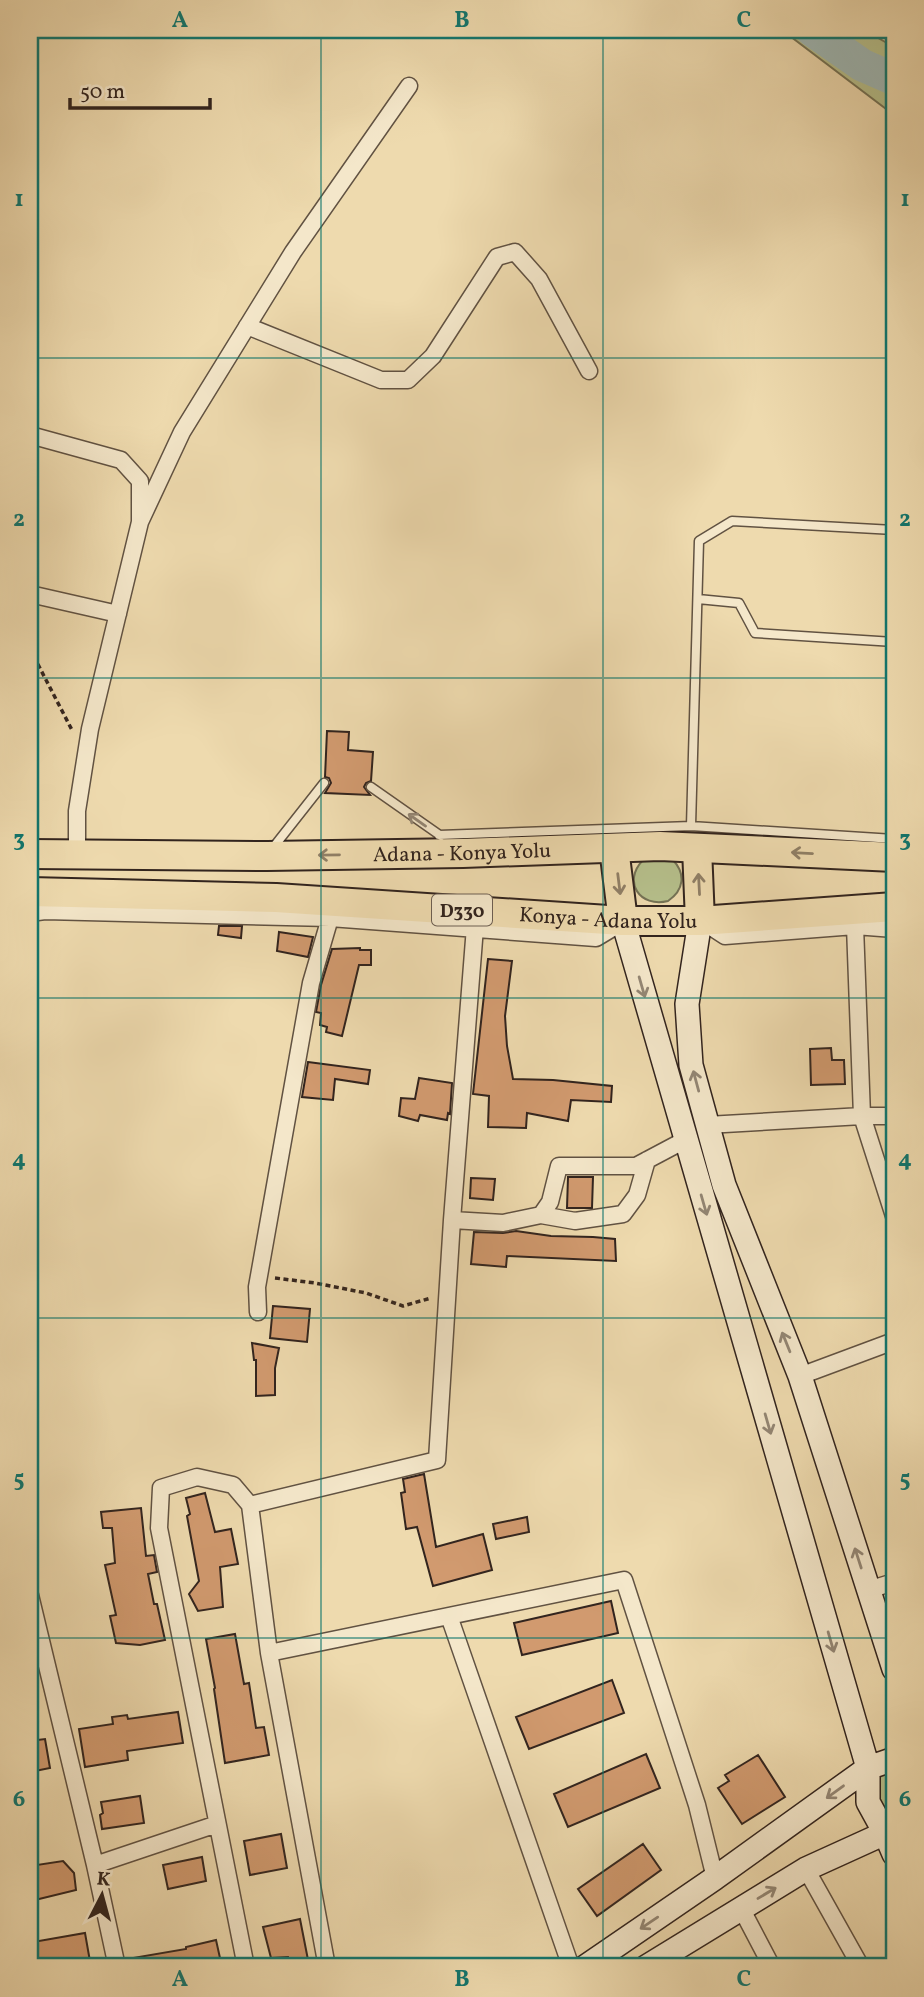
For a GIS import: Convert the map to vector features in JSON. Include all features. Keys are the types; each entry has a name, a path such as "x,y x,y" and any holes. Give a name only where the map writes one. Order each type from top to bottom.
{"highway":[{"name":"Adana - Konya Yolu","path":"30,854 267,856 463,853 660,846 694,837 894,857"},
{"path":"694,837 700,921"},
{"path":"614,848 623,921"},
{"name":"Konya - Adana Yolu","path":"30,892 276,898 623,921 700,921 894,906"}],"main road":[{"path":"623,921 868,1768 868,1802 891,1839 806,1869 646,1967"},
{"path":"700,921 687,1004 691,1065 724,1185 800,1376 894,1669"},
{"path":"585,1967 868,1768 894,1759"}],"street":[{"path":"77,854 76,811 90,729 140,522 182,432 247,326 293,252 409,86"},
{"path":"247,326 381,380 408,380 433,356 497,257 515,252 539,279 589,371"},
{"path":"30,435 121,460 140,481 140,522"},
{"path":"30,594 118,614"},
{"path":"30,913 58,911 330,918 596,938 623,921"},
{"path":"258,1312 257,1287 312,983 330,918"},
{"path":"700,921 725,936 855,926 894,929"},
{"path":"855,926 862,1116 894,1216"},
{"path":"250,1505 437,1460 452,1220 475,928"},
{"path":"708,1125 894,1116"},
{"path":"541,1215 550,1202 559,1166 636,1166 685,1140"},
{"path":"452,1220 503,1223 541,1215 575,1221 623,1214 637,1195 647,1160"},
{"path":"800,1376 894,1340"},
{"path":"246,1967 159,1528 161,1488 197,1477 233,1485 250,1505 269,1653 327,1967"},
{"path":"269,1653 624,1580 697,1805 715,1878"},
{"path":"868,1590 894,1582"},
{"path":"30,1595 117,1967"},
{"path":"449,1616 571,1967"},
{"path":"95,1865 217,1824"},
{"path":"806,1869 861,1967"},
{"path":"741,1908 772,1967"}],"lane":[{"path":"694,837 699,541 732,521 894,530"},
{"path":"698,599 739,603 755,632 894,642"},
{"path":"267,856 324,783"},
{"path":"371,787 463,853"},
{"path":"439,835 894,839"}],"path":[{"path":"30,649 85,756"},
{"path":"259,1276 315,1283 403,1306 447,1293"}],"green space":[{"path":"782,30 864,30 894,47 894,115"},
{"path":"643,860 673,860 677,865 681,876 680,887 668,901 649,901 637,891 634,877"},
{"path":"894,1764 894,1815 881,1803 877,1787 882,1773"}],"building":[{"path":"327,731 349,732 348,750 373,752 371,781 364,787 370,795 325,793 331,783 329,778 325,777"},
{"path":"219,926 242,926 241,938 218,935"},
{"path":"279,932 313,937 308,957 277,951"},
{"path":"332,949 371,950 371,965 359,965 342,1036 326,1032 327,1027 320,1025 321,1013 316,1012"},
{"path":"488,959 512,961 505,1016 513,1079 612,1086 611,1102 571,1100 568,1121 527,1113 526,1128 488,1127 489,1096 473,1094"},
{"path":"831,1048 832,1060 844,1060 845,1084 811,1085 810,1049"},
{"path":"308,1062 370,1070 368,1084 335,1079 333,1100 302,1097"},
{"path":"419,1078 452,1083 450,1114 448,1113 447,1120 420,1115 418,1121 399,1116 401,1098 415,1099"},
{"path":"568,1177 593,1177 592,1208 567,1208"},
{"path":"471,1178 495,1179 493,1200 470,1198"},
{"path":"516,1231 551,1236 615,1239 616,1261 507,1256 506,1267 471,1264 474,1232"},
{"path":"273,1306 310,1309 307,1342 270,1338"},
{"path":"252,1343 279,1348 275,1368 275,1395 256,1396 256,1360"},
{"path":"424,1474 436,1547 483,1534 492,1570 433,1586 417,1527 406,1529 401,1493 405,1492 403,1479"},
{"path":"205,1493 215,1532 231,1529 238,1564 220,1567 223,1607 198,1611 189,1594 199,1581 186,1498"},
{"path":"141,1508 146,1556 154,1555 157,1572 148,1574 165,1640 140,1645 116,1643 110,1616 116,1615 105,1565 115,1563 112,1528 103,1528 101,1512"},
{"path":"527,1517 529,1532 496,1539 493,1524"},
{"path":"611,1601 618,1633 522,1655 514,1623"},
{"path":"235,1634 244,1684 249,1683 256,1728 264,1727 269,1755 225,1763 206,1639"},
{"path":"612,1680 624,1713 529,1749 516,1717"},
{"path":"178,1712 183,1743 127,1751 128,1760 85,1767 79,1729 113,1724 112,1717 127,1715 128,1719"},
{"path":"45,1739 50,1768 30,1772 30,1741"},
{"path":"646,1754 660,1788 568,1827 554,1794"},
{"path":"758,1755 785,1797 742,1824 718,1788 729,1781 725,1775"},
{"path":"140,1796 144,1823 102,1829 101,1802"},
{"path":"281,1834 287,1868 250,1875 244,1841"},
{"path":"643,1844 661,1870 597,1916 578,1889"},
{"path":"202,1857 206,1881 168,1889 163,1865"},
{"path":"63,1861 74,1873 76,1890 35,1900 33,1884 30,1885 30,1866"},
{"path":"300,1919 309,1965 291,1967 288,1957 271,1958 263,1927"},
{"path":"85,1933 91,1967 37,1967 33,1942"},
{"path":"216,1940 222,1967 128,1967 127,1959 186,1949"}],"waterway":[{"path":"812,30 862,65 894,79"}]}
